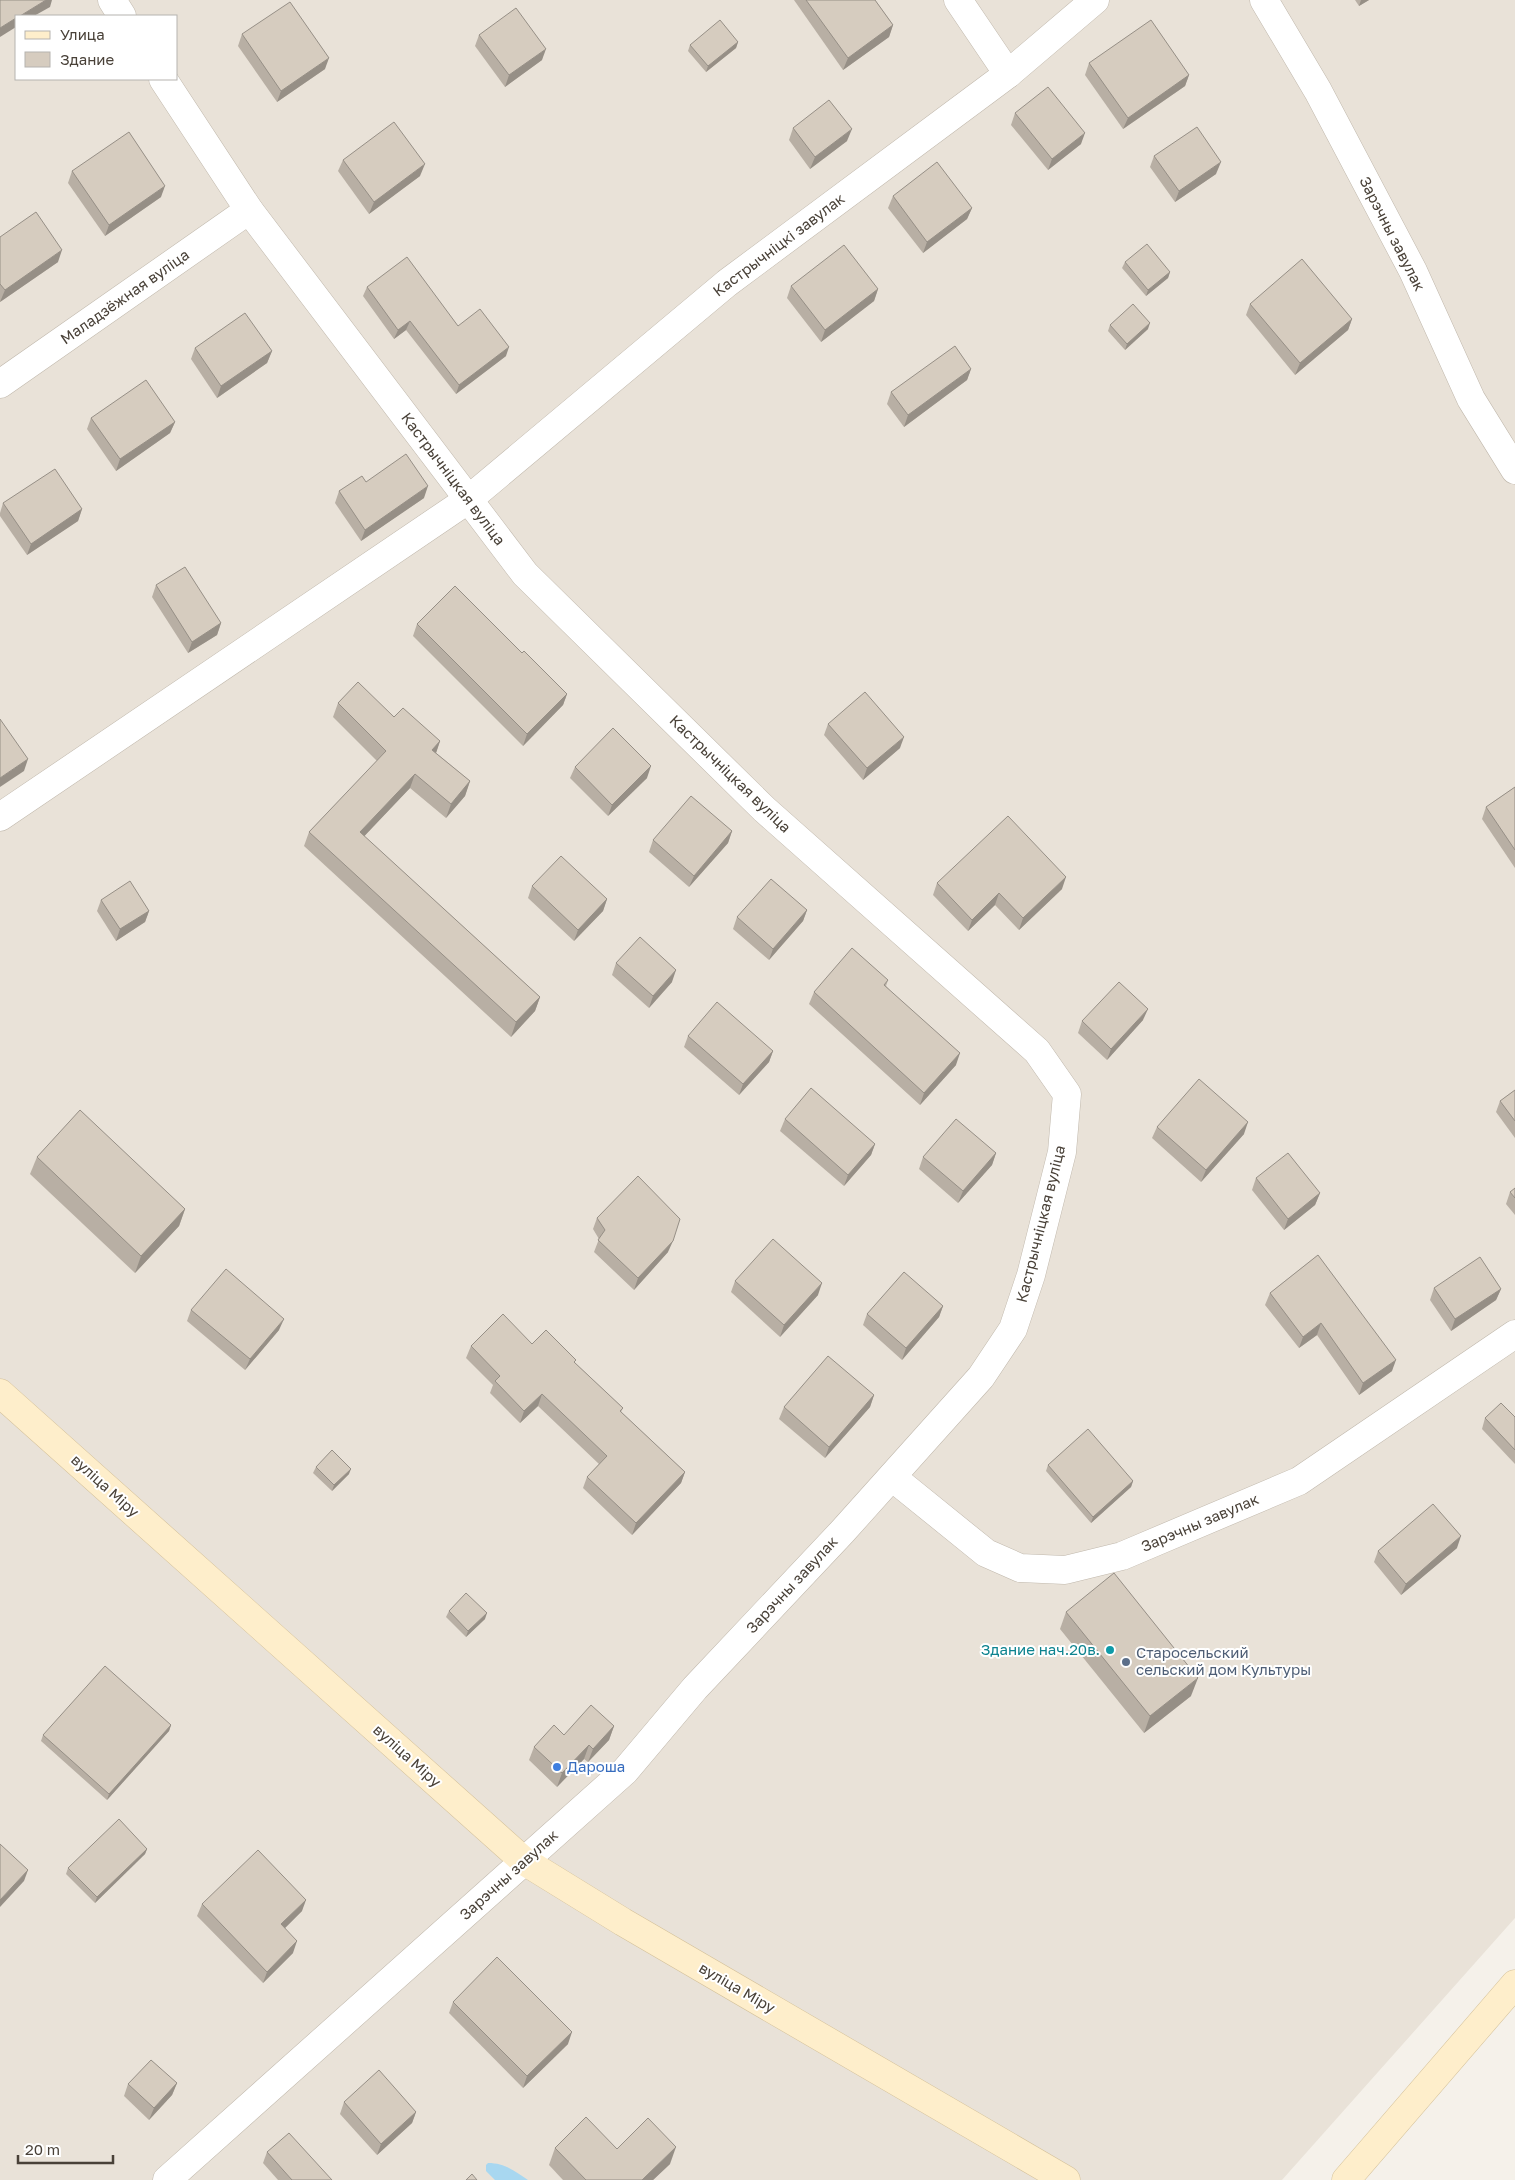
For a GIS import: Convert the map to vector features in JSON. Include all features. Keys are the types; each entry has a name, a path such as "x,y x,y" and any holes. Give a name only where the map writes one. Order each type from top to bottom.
{"street":[{"path":"112,0 121,15"},
{"path":"958,0 1008,74"},
{"name":"Кастрычніцкі завулак","path":"0,817 469,499 727,283 1008,74 1095,0"},
{"name":"Зарэчны завулак","path":"1264,0 1318,91 1413,271 1471,399 1515,470"},
{"name":"Кастрычніцкая вуліца","path":"164,80 249,210 525,574 764,809 1037,1051 1067,1094 1062,1152 1031,1275 1013,1329 982,1377 892,1477"},
{"name":"Маладзёжная вуліца","path":"0,384 249,210"},
{"name":"Зарэчны завулак","path":"167,2180 625,1771 695,1688 892,1477 986,1553 1020,1568 1065,1570 1122,1556 1299,1481 1515,1334"},
{"name":"вуліца Міру","path":"0,1393 524,1861 622,1922 1066,2180"},
{"path":"1346,2180 1515,1984"}],"shaded area":[{"path":"0,0 1515,0 1515,1918 1282,2180 0,2180"}],"water":[{"path":"488,2163 505,2166 528,2180 495,2180 486,2171"}],"building":[{"path":"0,0 46,0 22,15 15,15 15,19 0,28"},
{"path":"806,0 875,0 893,25 848,58"},
{"path":"290,2 329,58 281,91 242,34"},
{"path":"516,8 546,49 509,75 479,35"},
{"path":"720,20 738,42 708,66 690,45"},
{"path":"1151,20 1189,75 1128,118 1089,63"},
{"path":"1048,87 1085,133 1052,159 1015,113"},
{"path":"829,100 852,129 815,157 793,128"},
{"path":"394,122 425,164 374,202 343,160"},
{"path":"1197,127 1221,162 1179,191 1154,156"},
{"path":"129,132 165,186 109,225 72,171"},
{"path":"937,162 972,208 927,242 893,196"},
{"path":"36,212 62,250 5,290 0,284 0,237"},
{"path":"1147,244 1170,272 1148,290 1125,262"},
{"path":"844,245 878,289 825,330 791,286"},
{"path":"407,257 458,326 480,309 509,347 459,385 410,321 398,330 367,287"},
{"path":"1302,259 1352,319 1300,363 1250,304"},
{"path":"1133,304 1150,323 1127,344 1110,325"},
{"path":"245,313 272,351 221,386 195,348"},
{"path":"955,346 971,369 908,415 891,392"},
{"path":"146,380 175,422 120,459 91,418"},
{"path":"406,454 428,486 365,530 339,491 362,476 366,482"},
{"path":"55,469 82,509 31,544 3,503"},
{"path":"185,567 221,623 192,642 156,585"},
{"path":"455,586 522,653 524,651 567,694 527,734 417,624"},
{"path":"358,682 394,717 403,708 440,741 432,750 470,781 451,804 415,774 360,832 540,997 516,1022 309,832 386,751 338,703"},
{"path":"865,692 904,737 867,768 828,724"},
{"path":"0,719 28,759 0,778"},
{"path":"613,728 651,766 612,805 575,767"},
{"path":"1515,787 1515,850 1486,807"},
{"path":"691,796 732,831 694,876 653,840"},
{"path":"1008,816 1066,877 1023,918 999,893 972,920 937,883"},
{"path":"561,856 607,899 578,930 532,886"},
{"path":"771,879 807,910 773,949 737,917"},
{"path":"130,881 149,911 120,929 101,900"},
{"path":"640,937 676,970 653,996 616,963"},
{"path":"852,948 888,980 884,985 960,1053 924,1093 814,992"},
{"path":"1119,982 1148,1009 1111,1049 1082,1021"},
{"path":"717,1002 773,1051 743,1084 688,1036"},
{"path":"1199,1079 1248,1122 1206,1170 1157,1127"},
{"path":"811,1088 875,1144 848,1175 785,1119"},
{"path":"1515,1090 1515,1121 1500,1101"},
{"path":"80,1110 185,1209 141,1256 37,1157"},
{"path":"956,1119 996,1153 963,1191 923,1157"},
{"path":"1288,1153 1320,1193 1288,1219 1256,1178"},
{"path":"638,1176 680,1219 673,1241 638,1278 598,1240 605,1230 597,1218"},
{"path":"1515,1188 1515,1198 1510,1192"},
{"path":"773,1239 822,1283 784,1325 735,1281"},
{"path":"1318,1255 1396,1360 1363,1383 1321,1323 1303,1337 1270,1293"},
{"path":"1480,1257 1501,1289 1455,1319 1434,1288"},
{"path":"226,1269 284,1319 250,1359 191,1310"},
{"path":"904,1272 943,1306 906,1348 867,1314"},
{"path":"503,1314 532,1344 546,1330 576,1360 574,1362 623,1408 620,1411 685,1472 636,1523 587,1477 607,1456 542,1394 524,1411 495,1381 500,1376 471,1346"},
{"path":"828,1356 874,1395 829,1447 784,1407"},
{"path":"1501,1403 1515,1417 1515,1450 1485,1418"},
{"path":"1088,1429 1133,1481 1093,1517 1048,1465"},
{"path":"332,1450 351,1469 334,1485 316,1467"},
{"path":"1433,1504 1461,1536 1406,1584 1378,1551"},
{"name":"Старосельский сельский дом Культуры","path":"1114,1573 1198,1678 1150,1716 1066,1612"},
{"path":"466,1593 487,1613 468,1631 449,1611"},
{"path":"105,1666 171,1725 109,1794 43,1735"},
{"path":"591,1705 614,1726 593,1749 589,1745 562,1773 534,1747 554,1725 564,1735"},
{"path":"119,1819 147,1849 97,1897 68,1868"},
{"path":"0,1844 28,1870 0,1900"},
{"path":"258,1850 306,1900 281,1924 297,1941 267,1972 202,1904"},
{"path":"497,1957 572,2032 527,2076 453,2002"},
{"path":"151,2060 177,2083 154,2108 128,2084"},
{"path":"379,2070 416,2112 381,2144 344,2102"},
{"path":"586,2117 617,2149 648,2118 676,2147 642,2180 586,2180 555,2148"},
{"path":"289,2133 332,2180 292,2180 267,2152"},
{"path":"472,2174 477,2180 466,2180"}],"place":[{"name":"Здание нач.20в.","path":"1110,1650"},
{"name":"Старосельский сельский дом Культуры","path":"1126,1662"},
{"name":"Дароша","path":"557,1767"}]}
